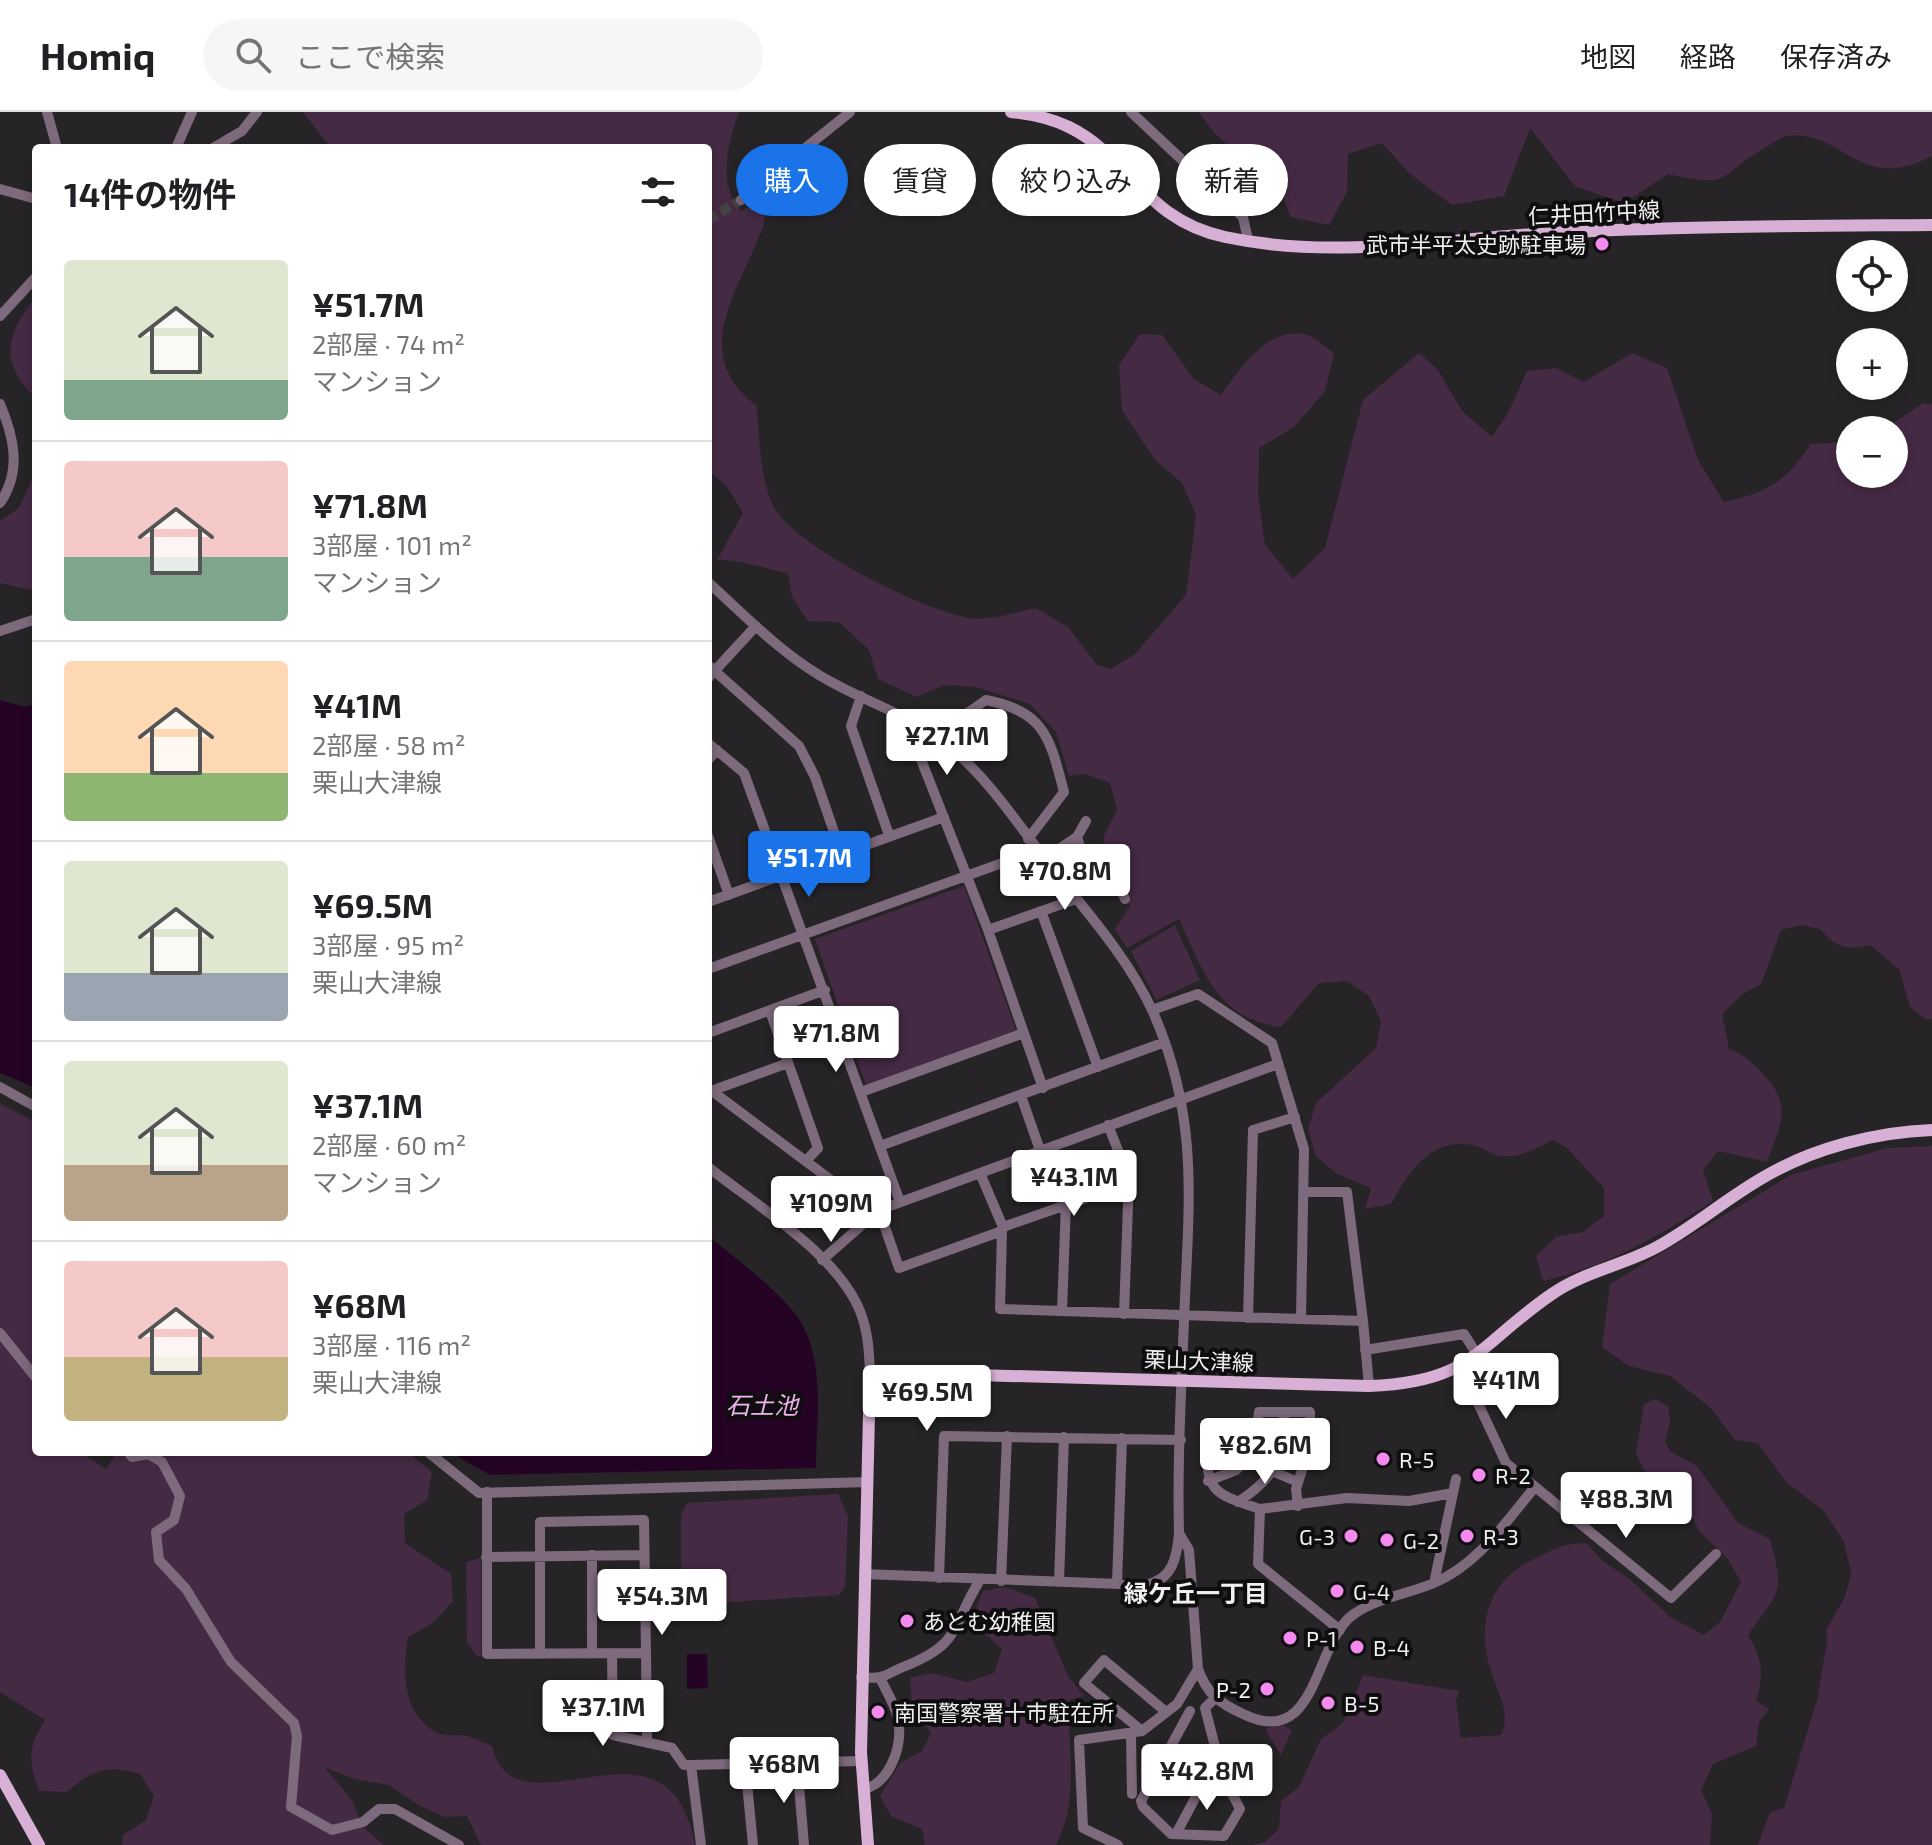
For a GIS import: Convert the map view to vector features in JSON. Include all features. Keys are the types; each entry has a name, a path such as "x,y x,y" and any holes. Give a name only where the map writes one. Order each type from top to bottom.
{"main road":[{"name":"仁井田竹中線","path":"1011,112 1037,115 1070,128 1094,145 1157,207 1193,228 1248,240 1310,247 1367,248 1602,230 1932,225"},
{"name":"栗山大津線","path":"870,1372 1369,1386 1424,1380 1461,1367 1478,1356 1555,1292 1658,1246 1766,1176 1809,1156 1874,1137 1932,1130"},
{"path":"868,1845 862,1761 861,1677 870,1372"},
{"path":"0,1775 39,1845"}],"street":[{"path":"47,112 56,144"},
{"path":"178,144 192,112"},
{"path":"220,144 242,131 257,112"},
{"path":"810,144 850,112"},
{"path":"1131,112 1243,217 1248,240"},
{"path":"0,189 32,198"},
{"path":"0,316 32,281"},
{"path":"0,404 11,430 15,464 0,503"},
{"path":"712,586 756,626 817,674 904,714 955,751 1113,945 1152,1010 1181,1098 1191,1174 1179,1533 1174,1565 1164,1578 1145,1585 864,1574"},
{"path":"0,631 32,620"},
{"path":"712,670 756,626"},
{"path":"712,674 799,746 815,777 842,855"},
{"path":"861,696 851,726 889,835"},
{"path":"1028,839 1064,792 1050,738 1022,710 986,700 936,735 920,757 988,930 1043,1088"},
{"path":"712,746 744,773 900,1202"},
{"path":"712,901 944,817"},
{"path":"712,968 967,876 1041,855 1077,837 1086,821"},
{"path":"1077,837 1086,865 1093,874 1118,883 1125,899"},
{"path":"712,847 729,895"},
{"path":"988,930 1076,899"},
{"path":"1041,911 1098,1067"},
{"path":"712,1032 825,990"},
{"path":"1152,1010 1198,994 1272,1043 1304,1149 1301,1319"},
{"path":"770,1011 818,1148 806,1161"},
{"path":"861,1092 1024,1033"},
{"path":"880,1146 1165,1042"},
{"path":"712,1089 788,1063"},
{"path":"822,1260 877,1212 900,1202 1278,1064"},
{"path":"0,1087 32,1105"},
{"path":"712,1091 877,1212 899,1268 1066,1203 1129,1183"},
{"path":"1021,1096 1040,1150"},
{"path":"1248,1318 1253,1130 1295,1117"},
{"path":"1108,1125 1129,1183 1124,1314"},
{"path":"712,1170 842,1280 859,1308 868,1339 870,1372"},
{"path":"980,1173 1002,1229 1000,1309 1363,1321"},
{"path":"1303,1192 1347,1192 1369,1386"},
{"path":"1062,1311 1066,1203"},
{"path":"0,1333 32,1373"},
{"path":"1365,1350 1464,1334 1478,1356"},
{"path":"1461,1367 1506,1463 1671,1598 1716,1554"},
{"path":"1208,1481 1236,1470 1253,1455 1259,1412 1310,1412 1310,1444 1298,1482 1298,1506"},
{"path":"1238,1502 1274,1472 1281,1448 1284,1412"},
{"path":"939,1578 944,1436 1181,1440"},
{"path":"1001,1581 1007,1436"},
{"path":"1059,1582 1064,1437"},
{"path":"1117,1584 1122,1438"},
{"path":"1206,1443 1208,1481 1217,1494 1260,1509 1347,1498 1409,1501 1453,1493"},
{"path":"1253,1455 1274,1472 1298,1482"},
{"path":"152,1456 162,1462 180,1496 174,1520 156,1532 159,1560 186,1589 231,1662 294,1723 297,1736 291,1807 332,1830 363,1822 379,1809 395,1809 459,1845"},
{"path":"433,1456 479,1493 868,1482"},
{"path":"1434,1583 1456,1479"},
{"path":"1179,1533 1189,1550 1198,1669 1214,1699 1264,1721 1288,1716 1306,1700 1350,1616 1364,1607 1434,1583 1469,1562 1535,1487"},
{"path":"487,1492 487,1654 646,1653"},
{"path":"1260,1509 1258,1564 1340,1630"},
{"path":"540,1654 540,1522 644,1520 647,1743"},
{"path":"592,1555 592,1654"},
{"path":"486,1557 644,1555"},
{"path":"861,1677 881,1680 933,1654 948,1642 980,1580"},
{"path":"612,1653 613,1735 672,1748 684,1765 862,1761"},
{"path":"1142,1731 1084,1683 1104,1660 1165,1711"},
{"path":"1118,1845 1098,1840 1083,1828 1079,1740 1131,1736 1142,1731 1177,1704 1198,1669"},
{"path":"864,1789 882,1779 898,1743 896,1712 881,1680"},
{"path":"1190,1711 1141,1801 1165,1831 1224,1836 1240,1809 1212,1743 1205,1708 1214,1699"},
{"path":"1131,1736 1132,1794"},
{"path":"797,1762 804,1845"},
{"path":"745,1763 753,1845"},
{"path":"691,1765 701,1845"},
{"path":"1176,1834 1208,1774"}],"shaded area":[{"path":"303,112 739,112 728,149 729,189 736,203 736,216 765,216 732,299 722,344 725,365 736,386 756,405 763,469 774,507 807,540 833,558 893,590 949,613 970,618 994,617 1036,608 1068,627 1097,665 1111,669 1135,654 1186,595 1196,515 1182,483 1155,460 1122,410 1119,365 1140,334 1162,335 1194,379 1221,395 1256,352 1280,336 1307,335 1334,353 1325,391 1294,427 1259,448 1258,494 1265,545 1293,579 1325,548 1363,400 1419,353 1437,369 1463,412 1492,437 1508,413 1527,371 1556,368 1584,382 1632,353 1667,368 1698,460 1724,502 1775,484 1793,468 1811,444 1836,443 1836,488 1908,488 1908,416 1904,416 1923,403 1932,404 1932,1019 1925,1019 1910,1007 1899,969 1870,945 1854,948 1842,946 1820,929 1800,925 1781,930 1761,984 1744,993 1722,1014 1729,1049 1756,1067 1779,1096 1779,1127 1767,1162 1718,1151 1703,1170 1713,1201 1631,1249 1590,1267 1543,1281 1536,1256 1556,1237 1583,1232 1604,1216 1604,1188 1567,1148 1553,1140 1527,1152 1506,1157 1476,1146 1447,1146 1424,1158 1414,1168 1391,1204 1365,1209 1371,1188 1337,1174 1316,1156 1308,1129 1316,1103 1376,1048 1381,1021 1369,996 1347,981 1319,983 1281,1027 1241,1014 1227,1003 1205,974 1179,919 1127,948 1115,929 1130,906 1122,879 1100,860 1105,833 1117,810 1110,783 1085,774 1069,776 1056,732 1030,704 976,687 943,685 917,697 878,679 869,650 839,622 808,621 792,597 788,573 717,560 743,513 726,485 712,474 712,144 328,144"},
{"path":"1199,112 1932,112 1932,156 1907,166 1887,168 1869,165 1807,136 1785,136 1723,177 1704,180 1668,174 1624,203 1575,186 1530,128 1504,196 1452,205 1409,173 1382,143 1348,154 1347,192 1329,225 1291,217 1288,210 1288,144 1226,144"},
{"path":"32,302 32,394 16,374 10,349 17,324"},
{"path":"32,479 32,590 0,583 0,521 19,508"},
{"path":"964,886 1016,1030 866,1085 815,939"},
{"path":"1175,925 1200,980 1156,1000 1131,951"},
{"path":"0,1104 32,1120 32,1456 87,1456 106,1469 115,1456 412,1456 432,1472 427,1500 404,1514 405,1543 451,1574 453,1601 434,1622 408,1637 405,1677 407,1691 417,1714 425,1725 437,1733 468,1736 492,1746 507,1773 530,1782 560,1782 625,1774 655,1781 680,1802 695,1845 481,1845 467,1816 445,1817 420,1806 389,1785 355,1779 324,1767 352,1800 363,1827 384,1845 122,1845 123,1835 146,1820 154,1796 140,1774 100,1771 84,1778 66,1792 39,1791 32,1754 35,1738 45,1720 0,1692"},
{"path":"1932,1146 1932,1845 1758,1845 1770,1812 1784,1808 1817,1700 1827,1642 1826,1630 1845,1597 1851,1573 1844,1542 1824,1511 1786,1482 1758,1443 1735,1440 1711,1408 1670,1376 1629,1366 1602,1347 1610,1284 1791,1175 1887,1148"},
{"path":"1655,1399 1668,1406 1670,1421 1665,1442 1671,1452 1697,1466 1738,1523 1770,1539 1777,1572 1777,1591 1748,1635 1761,1667 1756,1701 1769,1709 1759,1722 1756,1746 1713,1764 1701,1790 1712,1814 1710,1845 1253,1845 1265,1842 1279,1829 1281,1801 1299,1787 1321,1739 1343,1723 1363,1675 1459,1691 1456,1701 1461,1738 1501,1735 1505,1715 1486,1647 1487,1613 1502,1584 1514,1571 1530,1561 1564,1546 1587,1543 1600,1559 1632,1581 1670,1617 1704,1635 1720,1622 1741,1582 1728,1559 1700,1532 1678,1493 1643,1469 1636,1453 1644,1404"},
{"path":"838,1494 848,1516 845,1588 838,1595 685,1605 681,1601 681,1515 687,1503"},
{"path":"481,1558 481,1656 477,1656 467,1642 466,1562"},
{"path":"1005,1587 1035,1598 1068,1676 1084,1696 1069,1700 1071,1774 1068,1811 1063,1828 1056,1845 925,1845 922,1829 891,1816 880,1796 900,1763 922,1751 931,1733 912,1706 910,1678 932,1673 967,1682 994,1673 1002,1649 984,1633 974,1613 983,1591"},
{"path":"1281,1725 1292,1730 1281,1755 1265,1729"}],"water":[{"path":"0,700 25,707 32,705 32,1086 0,1073"},
{"name":"石土池","path":"712,1239 773,1290 803,1326 810,1342 817,1377 816,1468 490,1475 457,1456 712,1456"},
{"path":"687,1654 707,1654 708,1688 687,1689"}],"tunnel":[{"path":"712,218 736,203"}],"place":[{"name":"武市半平太史跡駐車場","path":"1602,244"},
{"name":"R-5","path":"1383,1459"},
{"name":"R-2","path":"1479,1475"},
{"name":"G-3","path":"1351,1536"},
{"name":"R-3","path":"1467,1536"},
{"name":"G-2","path":"1387,1540"},
{"name":"G-4","path":"1337,1591"},
{"name":"あとむ幼稚園","path":"907,1621"},
{"name":"P-1","path":"1290,1638"},
{"name":"B-4","path":"1357,1647"},
{"name":"P-2","path":"1267,1689"},
{"name":"B-5","path":"1328,1703"},
{"name":"南国警察署十市駐在所","path":"878,1712"}],"district":[{"name":"緑ケ丘一丁目","path":"1196,1592"}]}
